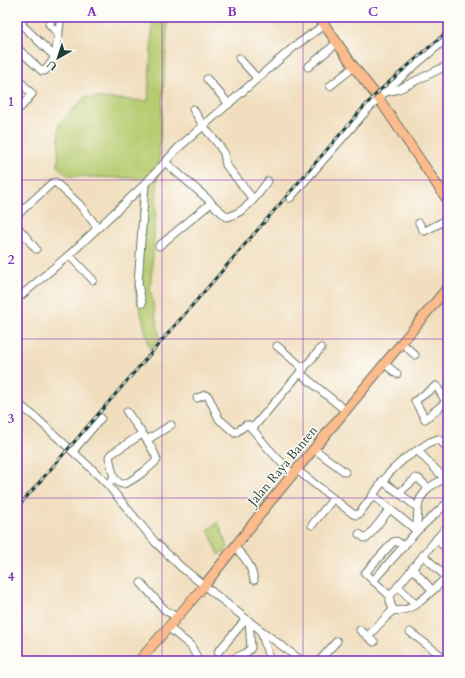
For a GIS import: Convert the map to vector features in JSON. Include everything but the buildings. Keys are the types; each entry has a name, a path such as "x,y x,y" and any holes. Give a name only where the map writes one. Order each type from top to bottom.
{"main road":[{"path":"319,17 354,67 379,99 448,201"},
{"name":"Jalan Raya Banten","path":"139,661 204,586 344,410 385,364 448,287"}],"street":[{"path":"26,17 19,22 55,57"},
{"path":"53,17 49,24 59,35"},
{"path":"17,48 44,72 55,57 61,17"},
{"path":"17,299 146,184 178,148 204,127 257,78 295,46 324,25"},
{"path":"290,198 367,110 392,86 448,38"},
{"path":"308,67 337,43"},
{"path":"239,58 257,78"},
{"path":"386,92 399,89 448,65"},
{"path":"330,86 354,67"},
{"path":"17,78 32,94 21,107 17,106"},
{"path":"207,79 229,104"},
{"path":"193,108 204,127 224,154 226,165 229,170 253,200"},
{"path":"165,162 228,217 240,211 253,200 268,181"},
{"path":"17,215 47,187 55,182 79,204 98,228"},
{"path":"142,303 138,284 146,184"},
{"path":"159,246 211,203"},
{"path":"419,223 425,231 448,219"},
{"path":"17,226 36,249"},
{"path":"68,255 93,280"},
{"path":"402,343 415,355"},
{"path":"277,346 344,410"},
{"path":"252,429 321,348"},
{"path":"385,364 397,374"},
{"path":"436,386 447,404 424,419 415,401 436,386"},
{"path":"197,398 205,395 208,396 219,419 236,434 248,425 267,447 295,472 356,515 359,514 389,472 404,460 430,442 438,439 448,448"},
{"path":"17,403 73,451 107,484 155,542 181,567 261,631 302,661"},
{"path":"127,412 147,440 155,453 157,460 126,484 120,484 114,478 109,457 111,454 142,434"},
{"path":"73,451 101,418"},
{"path":"147,440 171,425"},
{"path":"314,449 345,472"},
{"path":"416,530 420,499 428,488 446,477 418,451"},
{"path":"107,484 114,478"},
{"path":"399,492 416,478 428,488"},
{"path":"382,481 399,492 418,508"},
{"path":"373,495 416,530"},
{"path":"312,525 333,499"},
{"path":"373,581 416,530 448,502"},
{"path":"358,534 367,538 390,509"},
{"path":"393,610 390,596 444,530"},
{"path":"436,539 448,550"},
{"path":"390,596 365,573 393,542 396,541 404,546"},
{"path":"234,547 249,563 254,580"},
{"path":"393,610 406,610 416,605 447,576 424,555"},
{"path":"412,568 432,590"},
{"path":"141,583 166,612 177,617"},
{"path":"398,586 416,605"},
{"path":"368,636 393,610"},
{"path":"218,652 247,620"},
{"path":"228,661 237,659 251,648 247,620"},
{"path":"168,627 191,646 199,661"},
{"path":"360,630 374,642"},
{"path":"261,631 270,661"},
{"path":"410,632 447,660"},
{"path":"319,661 336,641"}],"green space":[{"path":"153,17 168,17 150,289 160,338 150,350 136,293 142,195 150,186 151,179 68,176 58,167 59,124 85,97 148,101"},
{"path":"218,522 228,548 219,555 208,530"}],"railway":[{"path":"17,508 362,109 379,91 448,31"}]}
